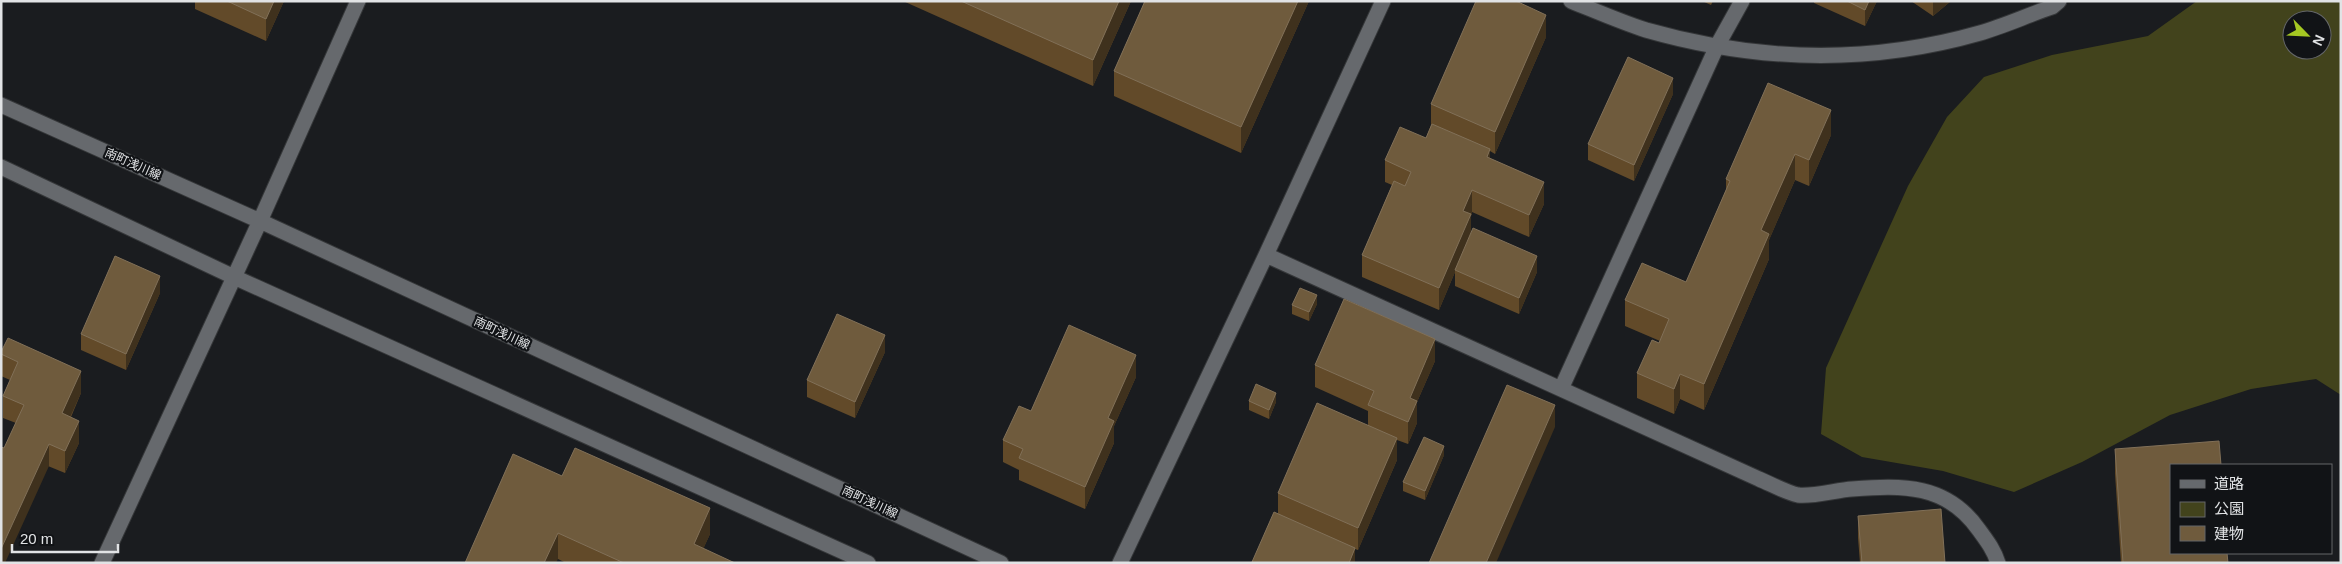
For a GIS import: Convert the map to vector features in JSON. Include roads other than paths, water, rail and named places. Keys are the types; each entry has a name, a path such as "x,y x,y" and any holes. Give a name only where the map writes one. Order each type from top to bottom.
{"street":[{"path":"102,563 260,222 358,1"},
{"path":"1120,563 1266,254 1382,1"},
{"path":"1571,1 1646,30 1717,46 1775,55 1819,57 1868,54 1921,46 1981,33 2052,7 2059,1"},
{"path":"1561,389 1717,46 1742,1"},
{"name":"南町浅川線","path":"1,105 1001,563"},
{"path":"1,167 234,277 868,563"},
{"path":"1266,254 1759,480 1799,495 1851,489 1897,487 1928,492 1951,500 1970,517 1994,550 1998,563"}]}
